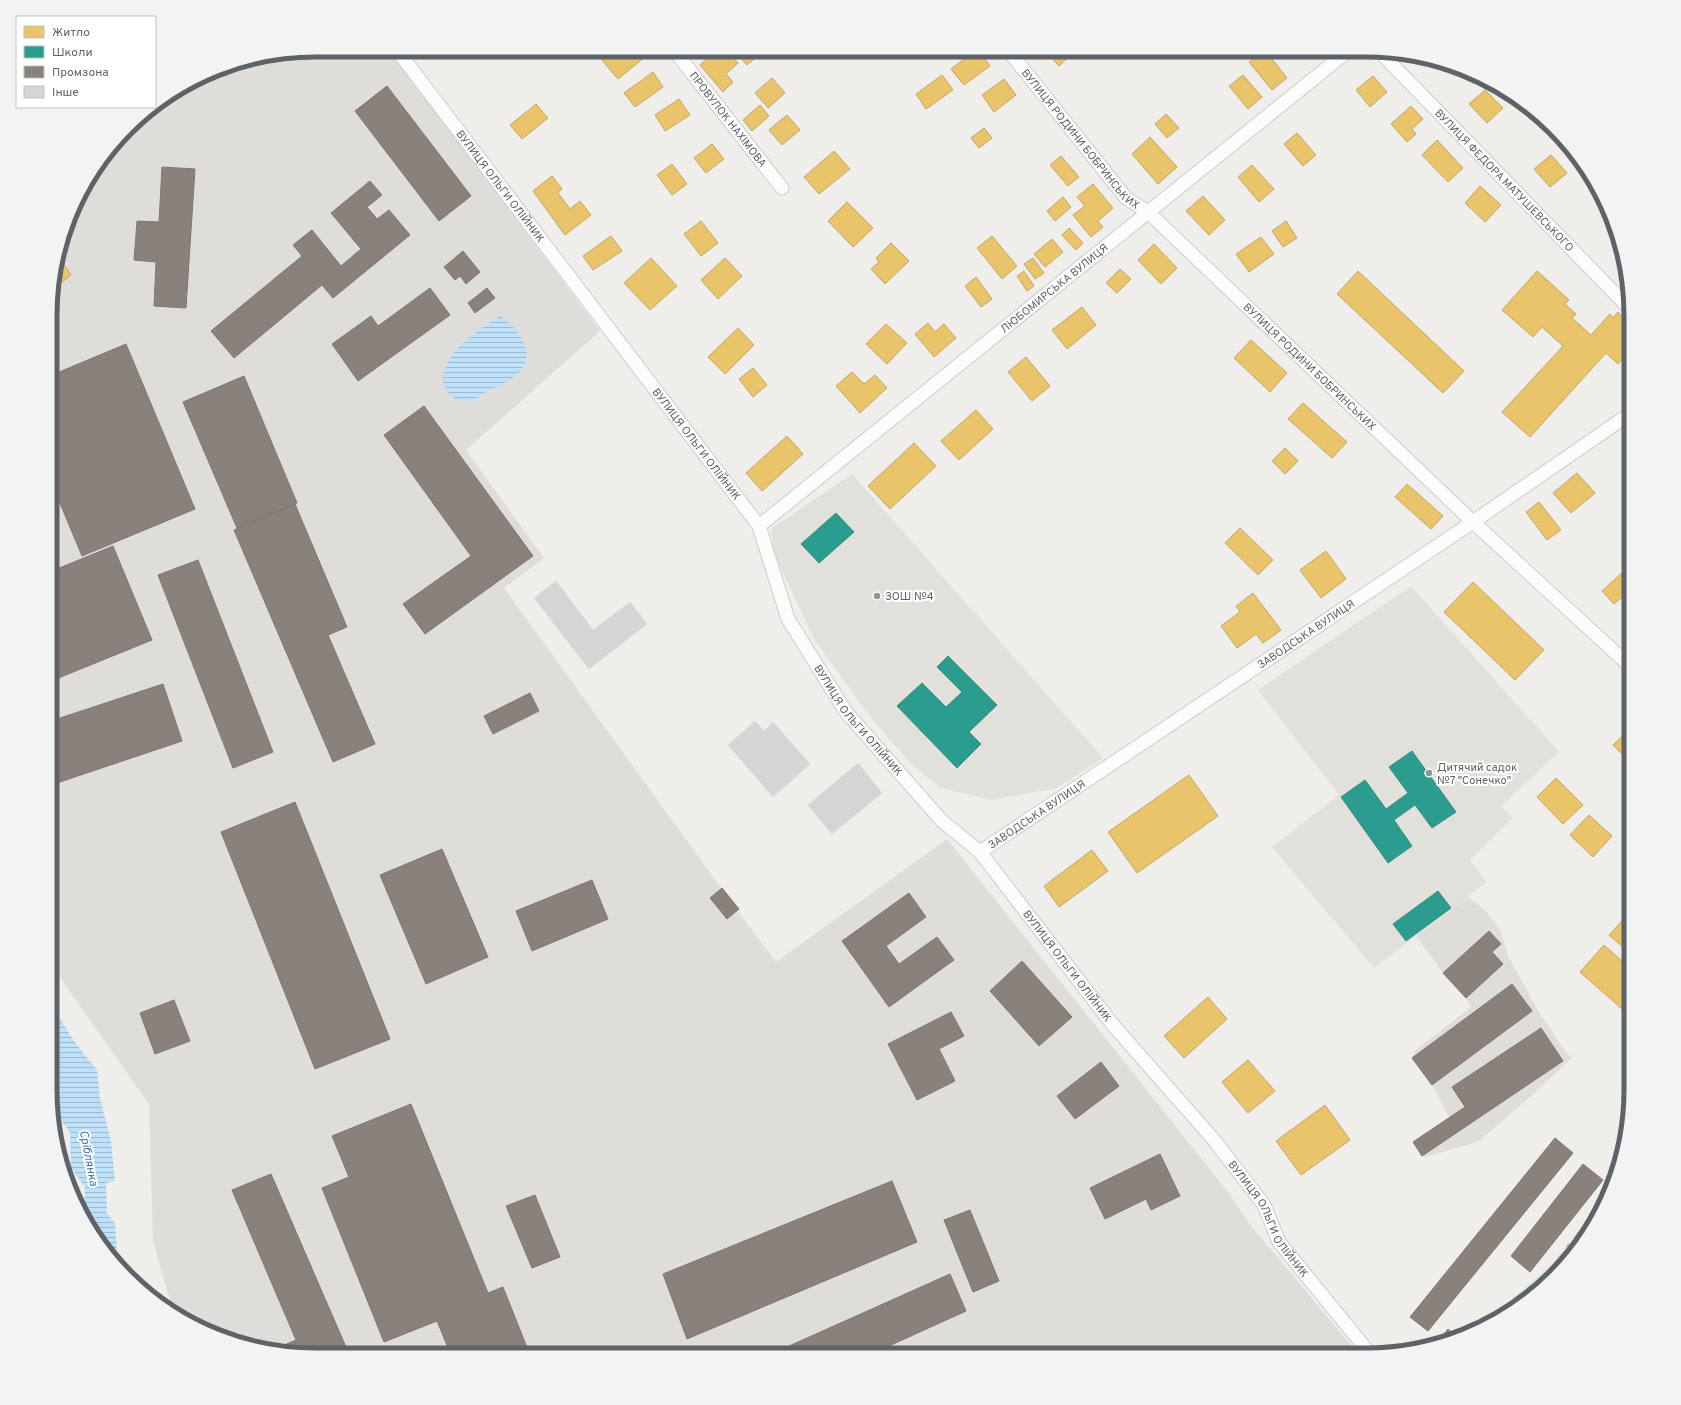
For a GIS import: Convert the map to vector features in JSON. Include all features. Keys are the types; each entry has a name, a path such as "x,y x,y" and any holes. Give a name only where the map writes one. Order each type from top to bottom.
{"street":[{"name":"ВУЛИЦЯ ОЛЬГИ ОЛІЙНИК","path":"402,57 759,526 788,619 846,712 942,821 980,852 1113,1025 1218,1146 1264,1205 1279,1242 1366,1348"},
{"name":"ПРОВУЛОК НАХІМОВА","path":"679,57 782,188"},
{"name":"ВУЛИЦЯ РОДИНИ БОБРИНСЬКИХ","path":"1014,57 1126,198 1148,212 1473,522 1624,661"},
{"name":"ЛЮБОМИРСЬКА ВУЛИЦЯ","path":"759,526 1339,57"},
{"name":"ВУЛИЦЯ ФЕДОРА МАТУШЕВСЬКОГО","path":"1387,58 1623,302"},
{"name":"ЗАВОДСЬКА ВУЛИЦЯ","path":"980,852 1473,522 1624,418"}],"shaded area":[{"path":"315,57 394,57 600,331 466,450 544,558 504,588 745,921 776,962 947,839 1231,1196 1248,1222 1353,1348 315,1348 281,1346 265,1343 216,1328 186,1313 171,1303 153,1241 149,1104 57,974 57,315 59,281 62,265 77,216 92,186 110,158 145,121 158,110 186,92 232,71 281,59"},
{"name":"ЗОШ №4","path":"852,474 1103,758 1057,788 992,800 941,788 912,765 871,718 814,639 774,553 771,529"},
{"name":"Дитячий садок №7 \"Сонечко\"","path":"1411,586 1559,752 1501,806 1513,818 1470,860 1487,882 1374,968 1272,847 1339,795 1258,690"},
{"path":"1468,897 1486,911 1500,930 1508,956 1538,1011 1566,1052 1572,1058 1478,1142 1425,1157 1413,1142 1449,1117 1432,1085 1412,1058 1415,1051 1471,1007 1466,998 1443,973 1416,936"}],"green space":[{"path":"1592,1214 1571,1247 1560,1260 1523,1295 1502,1308 1508,1302 1552,1264"}],"water":[{"path":"501,316 517,331 526,348 527,357 524,365 518,373 508,381 475,399 467,402 458,400 452,396 444,386 442,379 449,361 465,341 480,329"},
{"name":"Сріблянка","path":"57,1014 76,1044 97,1070 100,1098 111,1141 115,1181 106,1183 107,1213 115,1223 118,1257 110,1247 84,1205 85,1188 71,1167 70,1133 59,1116"}],"building: Житло":[{"path":"603,57 645,57 618,79 601,59"},
{"path":"709,57 733,57 738,63 726,74 733,82 723,92 700,65"},
{"path":"740,57 756,57 747,65"},
{"path":"967,57 984,57 990,66 964,85 951,69"},
{"path":"1051,57 1069,57 1059,66"},
{"path":"1255,57 1270,57 1287,78 1272,90 1249,62"},
{"path":"653,72 663,87 635,107 624,93"},
{"path":"942,75 953,90 926,109 916,94"},
{"path":"1243,75 1262,97 1248,109 1229,86"},
{"path":"1373,76 1387,92 1370,107 1356,90"},
{"path":"772,78 785,93 768,108 755,93"},
{"path":"1004,79 1016,95 994,112 982,95"},
{"path":"1485,90 1503,108 1487,123 1469,104"},
{"path":"679,99 690,115 665,131 655,115"},
{"path":"536,104 548,118 522,139 510,125"},
{"path":"760,105 769,116 752,131 743,120"},
{"path":"1411,106 1423,119 1412,129 1416,134 1407,142 1391,124"},
{"path":"1166,114 1179,128 1167,138 1155,124"},
{"path":"787,115 800,130 782,145 769,130"},
{"path":"984,128 992,138 979,148 971,138"},
{"path":"1297,133 1316,155 1303,166 1284,144"},
{"path":"1150,137 1177,167 1158,184 1132,154"},
{"path":"1437,140 1463,168 1448,182 1422,155"},
{"path":"712,144 724,159 706,173 694,158"},
{"path":"834,151 850,169 819,194 804,177"},
{"path":"1551,155 1567,173 1550,187 1534,169"},
{"path":"1061,156 1079,177 1068,186 1050,165"},
{"path":"672,164 687,184 672,195 657,175"},
{"path":"1252,165 1274,189 1259,202 1238,177"},
{"path":"552,176 562,189 558,193 570,209 580,201 591,215 565,235 533,191"},
{"path":"1093,184 1113,208 1098,221 1103,227 1091,237 1073,215 1085,206 1077,197"},
{"path":"1480,186 1501,205 1485,222 1465,203"},
{"path":"1203,196 1225,220 1209,235 1186,211"},
{"path":"1063,197 1071,207 1055,221 1047,211"},
{"path":"847,202 873,228 853,247 828,221"},
{"path":"701,221 718,243 701,256 684,234"},
{"path":"1286,221 1297,238 1283,247 1272,231"},
{"path":"1069,228 1083,243 1076,250 1062,235"},
{"path":"611,236 622,251 593,270 583,256"},
{"path":"992,236 1017,266 1002,279 977,248"},
{"path":"1261,237 1274,254 1249,272 1236,254"},
{"path":"1052,239 1063,252 1045,267 1034,254"},
{"path":"891,243 909,261 885,284 871,269 879,262 876,258"},
{"path":"1154,244 1177,268 1161,284 1138,260"},
{"path":"651,258 677,286 650,310 624,283"},
{"path":"725,258 742,276 718,299 701,280"},
{"path":"1033,258 1044,273 1035,279 1024,264"},
{"path":"62,263 71,275 59,285"},
{"path":"1120,269 1131,279 1117,293 1106,283"},
{"path":"1024,271 1034,286 1027,291 1017,276"},
{"path":"1358,271 1464,371 1443,393 1337,294"},
{"path":"1537,271 1569,300 1565,304 1576,314 1572,318 1591,335 1610,314 1613,318 1618,312 1624,318 1624,357 1618,364 1606,353 1530,437 1502,412 1563,346 1542,327 1533,337 1502,310"},
{"path":"976,277 992,299 981,307 965,286"},
{"path":"1082,307 1096,325 1067,349 1052,330"},
{"path":"928,323 935,332 944,324 956,338 934,357 915,334"},
{"path":"886,324 907,343 887,364 866,344"},
{"path":"738,328 754,345 725,374 708,357"},
{"path":"1251,340 1287,373 1270,392 1234,358"},
{"path":"1026,357 1050,386 1032,401 1008,372"},
{"path":"753,368 767,385 753,397 739,379"},
{"path":"852,372 864,384 875,375 887,388 860,413 836,386"},
{"path":"1303,403 1347,442 1332,458 1288,419"},
{"path":"976,410 993,429 959,460 941,441"},
{"path":"787,436 803,454 762,491 746,473"},
{"path":"914,443 936,466 890,509 868,486"},
{"path":"1285,448 1298,461 1285,474 1272,461"},
{"path":"1577,473 1595,493 1571,513 1553,493"},
{"path":"1407,484 1443,516 1431,529 1395,497"},
{"path":"1539,502 1561,530 1547,540 1526,512"},
{"path":"1240,528 1273,560 1258,575 1225,543"},
{"path":"1326,551 1346,579 1321,598 1300,570"},
{"path":"1623,572 1624,573 1624,595 1614,604 1602,591"},
{"path":"1473,582 1544,650 1515,680 1444,612"},
{"path":"1253,593 1281,630 1263,643 1256,634 1237,648 1221,626 1240,612 1236,606"},
{"path":"1624,735 1624,756 1613,745"},
{"path":"1189,775 1218,816 1137,873 1108,832"},
{"path":"1556,778 1583,805 1563,824 1537,797"},
{"path":"1589,815 1612,836 1593,857 1570,835"},
{"path":"1092,850 1108,871 1059,907 1044,886"},
{"path":"1624,919 1624,948 1609,935"},
{"path":"1604,945 1624,963 1624,1011 1580,972"},
{"path":"1208,997 1227,1019 1184,1058 1164,1036"},
{"path":"1248,1060 1275,1091 1248,1113 1222,1082"},
{"path":"1325,1105 1350,1140 1301,1175 1276,1141"}],"building: Школи":[{"path":"836,513 854,532 819,563 801,544"},
{"path":"948,656 997,705 969,732 981,744 957,768 897,706 922,683 946,707 962,692 937,667"},
{"path":"1412,751 1456,812 1432,828 1415,805 1394,820 1412,846 1388,863 1341,797 1365,780 1386,809 1408,793 1389,767"},
{"path":"1438,891 1451,908 1406,941 1393,924"}],"building: Промзона":[{"path":"387,86 471,196 439,221 355,111"},
{"path":"162,167 195,169 186,308 154,306 156,262 134,260 137,221 159,222"},
{"path":"370,181 382,195 367,207 377,219 389,210 410,235 333,298 322,285 234,358 211,331 302,256 293,245 312,230 341,266 361,249 331,213"},
{"path":"463,251 480,272 466,284 460,276 455,280 444,267"},
{"path":"430,288 450,315 358,381 332,344 371,316 378,326"},
{"path":"487,288 495,298 475,313 468,303"},
{"path":"126,344 195,509 82,556 57,496 57,373"},
{"path":"244,376 297,503 237,528 183,402"},
{"path":"424,406 533,556 425,634 403,604 471,556 384,435"},
{"path":"295,504 347,627 328,635 375,744 333,762 234,530"},
{"path":"113,546 152,640 57,679 57,569"},
{"path":"198,560 273,752 233,768 158,575"},
{"path":"163,684 182,741 57,783 57,719"},
{"path":"530,693 539,711 493,734 484,716"},
{"path":"295,802 390,1039 315,1069 221,832"},
{"path":"442,849 488,957 426,984 380,875"},
{"path":"592,880 608,919 532,951 516,911"},
{"path":"722,888 739,909 727,919 710,898"},
{"path":"909,893 926,917 886,946 899,964 937,937 954,960 889,1007 842,941"},
{"path":"1489,931 1501,944 1492,952 1503,964 1466,998 1443,973"},
{"path":"1022,961 1072,1017 1039,1046 990,991"},
{"path":"1512,984 1532,1011 1432,1085 1412,1058"},
{"path":"174,1000 190,1041 155,1054 140,1013"},
{"path":"951,1012 964,1036 939,1049 955,1081 917,1100 888,1044"},
{"path":"1541,1028 1563,1061 1422,1156 1413,1142 1465,1107 1452,1087"},
{"path":"1101,1062 1119,1086 1075,1119 1057,1096"},
{"path":"411,1104 488,1293 503,1287 527,1348 448,1348 437,1321 384,1342 322,1188 349,1177 332,1136"},
{"path":"1555,1138 1573,1153 1428,1331 1410,1317"},
{"path":"1160,1154 1180,1196 1151,1210 1146,1199 1105,1219 1090,1188"},
{"path":"1583,1164 1603,1180 1530,1272 1511,1256"},
{"path":"271,1174 346,1348 282,1346 296,1340 232,1190"},
{"path":"892,1181 917,1242 687,1339 663,1274"},
{"path":"535,1195 560,1257 532,1268 506,1206"},
{"path":"970,1210 999,1281 973,1292 944,1220"},
{"path":"950,1274 966,1311 884,1348 785,1348"},
{"path":"1448,1329 1452,1333 1449,1334 1442,1336"}],"building: Інше":[{"path":"556,581 593,630 630,602 647,624 589,669 534,598"},
{"path":"755,721 764,731 773,722 810,764 773,797 728,745"},
{"path":"858,763 882,793 832,834 808,805"}],"place":[{"name":"ЗОШ №4","path":"877,596"},
{"name":"Дитячий садок №7 \"Сонечко\"","path":"1429,773"}]}
